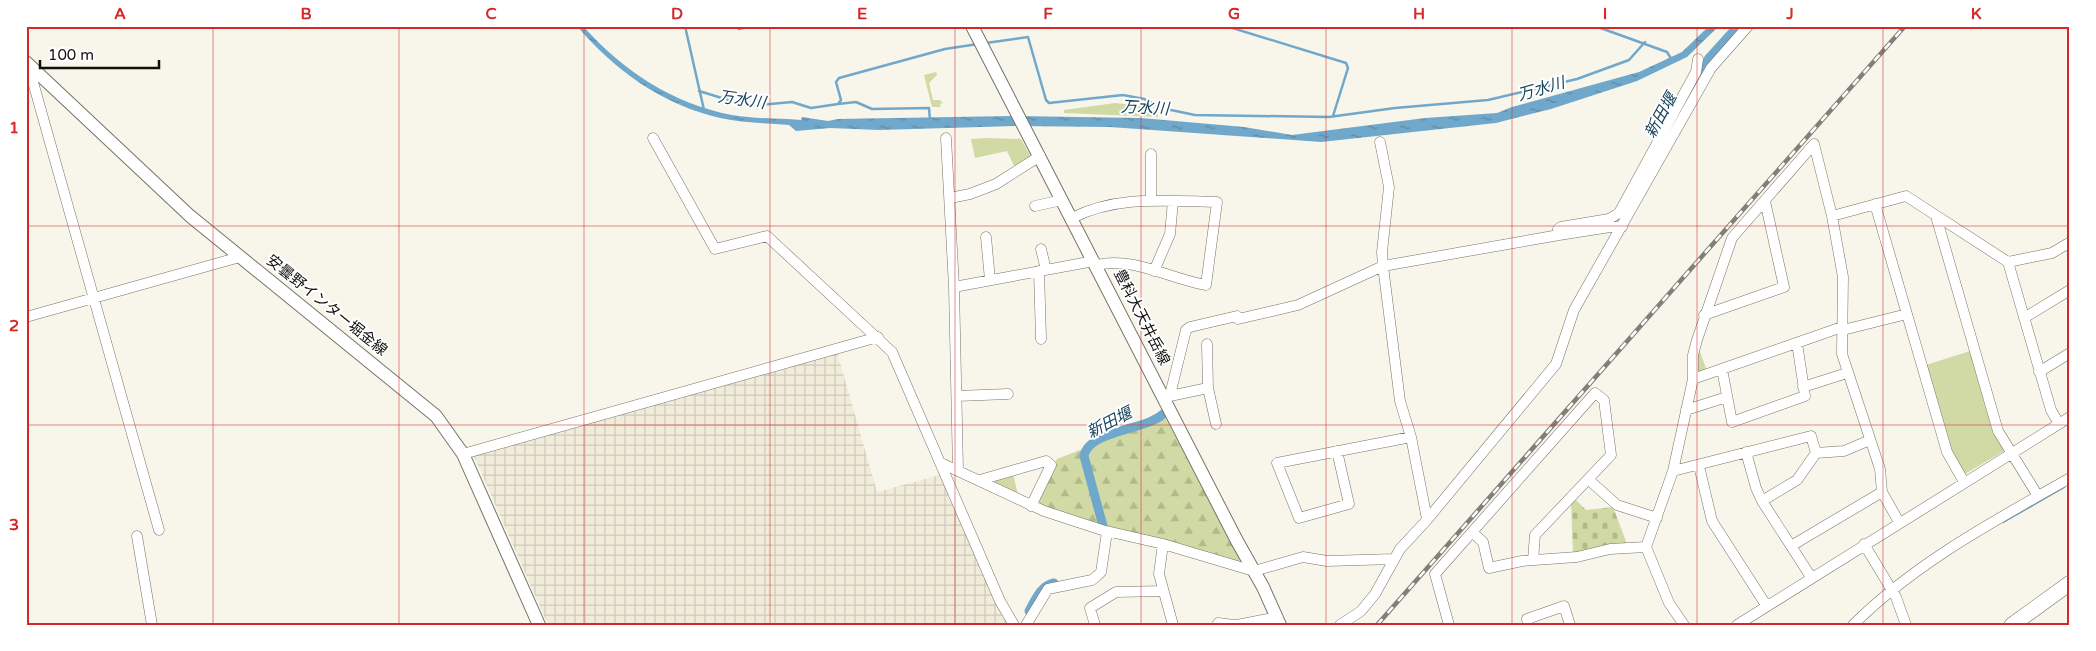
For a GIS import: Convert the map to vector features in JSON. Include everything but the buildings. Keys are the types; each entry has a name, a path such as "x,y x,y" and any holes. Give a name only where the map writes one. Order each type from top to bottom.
{"highway":[{"path":"2012,625 2069,585"}],"main road":[{"name":"豊科大天井岳線","path":"972,26 1095,263 1168,397 1278,621"},
{"name":"安曇野インター堀金線","path":"26,62 31,74 190,216 423,404 450,434 463,454 539,625"}],"street":[{"path":"1340,625 1361,611 1375,594 1394,559 1556,364 1574,310 1711,68 1748,26"},
{"path":"1610,223 1619,213 1696,72 1698,59"},
{"path":"31,74 159,530"},
{"path":"653,138 715,249 767,236 892,352 1000,601 1014,625"},
{"path":"946,138 954,287 958,470"},
{"path":"1380,142 1389,187 1382,252 1383,266 1400,401 1411,437 1427,520"},
{"path":"1684,625 1669,603 1646,547 1672,471 1693,379 1693,355 1704,315 1732,238 1814,144 1832,216 1843,277 1842,354 1880,469 1882,492 1899,522"},
{"path":"1151,154 1151,200"},
{"path":"950,198 970,194 996,184 1040,156"},
{"path":"1832,216 1906,196 2008,262 2039,372 2051,410 2059,424"},
{"path":"1035,206 1062,200"},
{"path":"954,287 1042,271 1108,262 1154,271 1206,285 1217,202 1131,200 1089,210 1072,218"},
{"path":"1154,271 1170,234 1173,201"},
{"path":"1704,315 1784,287 1765,201"},
{"path":"1875,204 1947,452 1964,482"},
{"path":"1936,216 1998,431 2038,496"},
{"path":"1208,388 1168,397 1186,330 1190,327 1238,316 1238,320 1298,305 1383,266 1559,235 1610,223 1622,227"},
{"path":"986,237 990,280"},
{"path":"2008,262 2052,253 2067,244 2070,247"},
{"path":"1041,249 1042,339"},
{"path":"26,317 240,257"},
{"path":"2024,318 2070,290"},
{"path":"1693,379 1842,327 1847,329 1907,314"},
{"path":"463,454 878,337"},
{"path":"1722,369 1732,422 1805,396 1797,343"},
{"path":"1207,344 1208,388 1216,424"},
{"path":"2039,372 2070,353"},
{"path":"1804,387 1847,373"},
{"path":"1449,625 1435,574 1595,393 1604,400 1611,455 1535,535 1534,560"},
{"path":"957,396 1008,394"},
{"path":"1686,410 1727,397"},
{"path":"1738,624 2011,452 2070,417"},
{"path":"1672,471 1700,466 1746,452 1811,436 1816,453"},
{"path":"1337,451 1349,504 1299,518 1277,463 1337,451 1411,437"},
{"path":"1762,501 1797,480 1816,453 1844,450 1870,440"},
{"path":"1746,452 1756,488 1762,501 1811,577"},
{"path":"980,480 1046,461 1051,465 1031,506"},
{"path":"941,464 980,480 1031,506 1108,532 1163,544 1254,571 1303,557 1327,561 1394,559"},
{"path":"1700,466 1712,521 1766,605"},
{"path":"1853,625 1870,608 1939,554 2070,478"},
{"path":"1589,480 1617,505 1657,518"},
{"path":"1791,546 1882,492"},
{"path":"1026,625 1048,589 1092,580 1101,572 1108,532"},
{"path":"1472,532 1483,542 1489,568 1534,560 1577,557 1610,549 1646,547"},
{"path":"136,536 152,625"},
{"path":"1163,544 1160,574 1173,625"},
{"path":"1864,544 1893,591 1906,625"},
{"path":"1095,625 1090,608 1116,592 1163,591"},
{"path":"1528,625 1527,619 1564,606 1570,625"},
{"path":"1218,624 1236,625 1278,621"}],"shaded area":[{"path":"837,352 877,492 940,475 1007,625 548,625 473,454"}],"green space":[{"path":"936,72 937,75 929,83 933,100 940,100 943,103 940,104 941,107 932,107 924,75"},
{"path":"1115,103 1144,106 1158,114 1158,117 1064,113 1064,110"},
{"path":"971,139 1021,139 1031,157 1014,166 1007,151 975,158"},
{"path":"1699,349 1707,371 1696,375"},
{"path":"1970,351 1993,434 2004,451 1965,474 1951,450 1926,365"},
{"path":"1165,417 1244,567 1106,528 1036,505 1057,459"},
{"path":"1013,474 1018,494 994,482 994,480"},
{"path":"1575,499 1586,510 1613,507 1627,544 1609,544 1573,554 1571,502"}],"water":[{"path":"577,26 583,26 598,42 632,71 669,94 710,110 732,115 801,120 802,117 828,121 838,119 1010,116 1141,118 1244,127 1292,135 1425,118 1497,113 1512,107 1639,72 1682,52 1709,26 1719,26 1687,57 1637,81 1551,109 1496,123 1321,142 1110,127 1015,126 879,130 830,128 796,131 789,125 720,118 699,112 659,95 623,71 591,42"}],"waterway":[{"path":"685,26 704,110"},
{"path":"738,26 739,29 751,26"},
{"path":"1226,26 1346,63 1348,68 1333,116"},
{"path":"1595,26 1667,52 1672,60"},
{"name":"新田堰","path":"1696,82 1709,58 1738,26"},
{"name":"万水川","path":"986,43 1028,37 1046,100 1049,103 1123,95 1144,99 1166,109 1195,115 1329,117 1395,108 1488,100 1577,79 1629,60 1645,42"},
{"name":"万水川","path":"699,91 738,103 758,105 792,102 811,108 838,104 841,100 836,82 839,78 945,49 978,44"},
{"path":"838,104 856,102 872,109 929,108 930,121"},
{"name":"新田堰","path":"1103,526 1084,456 1088,447 1107,436 1145,424 1163,414"},
{"path":"2003,522 2064,487"},
{"name":"新田堰","path":"1029,611 1042,590 1054,583"}],"railway":[{"path":"1377,625 1905,26"}]}
